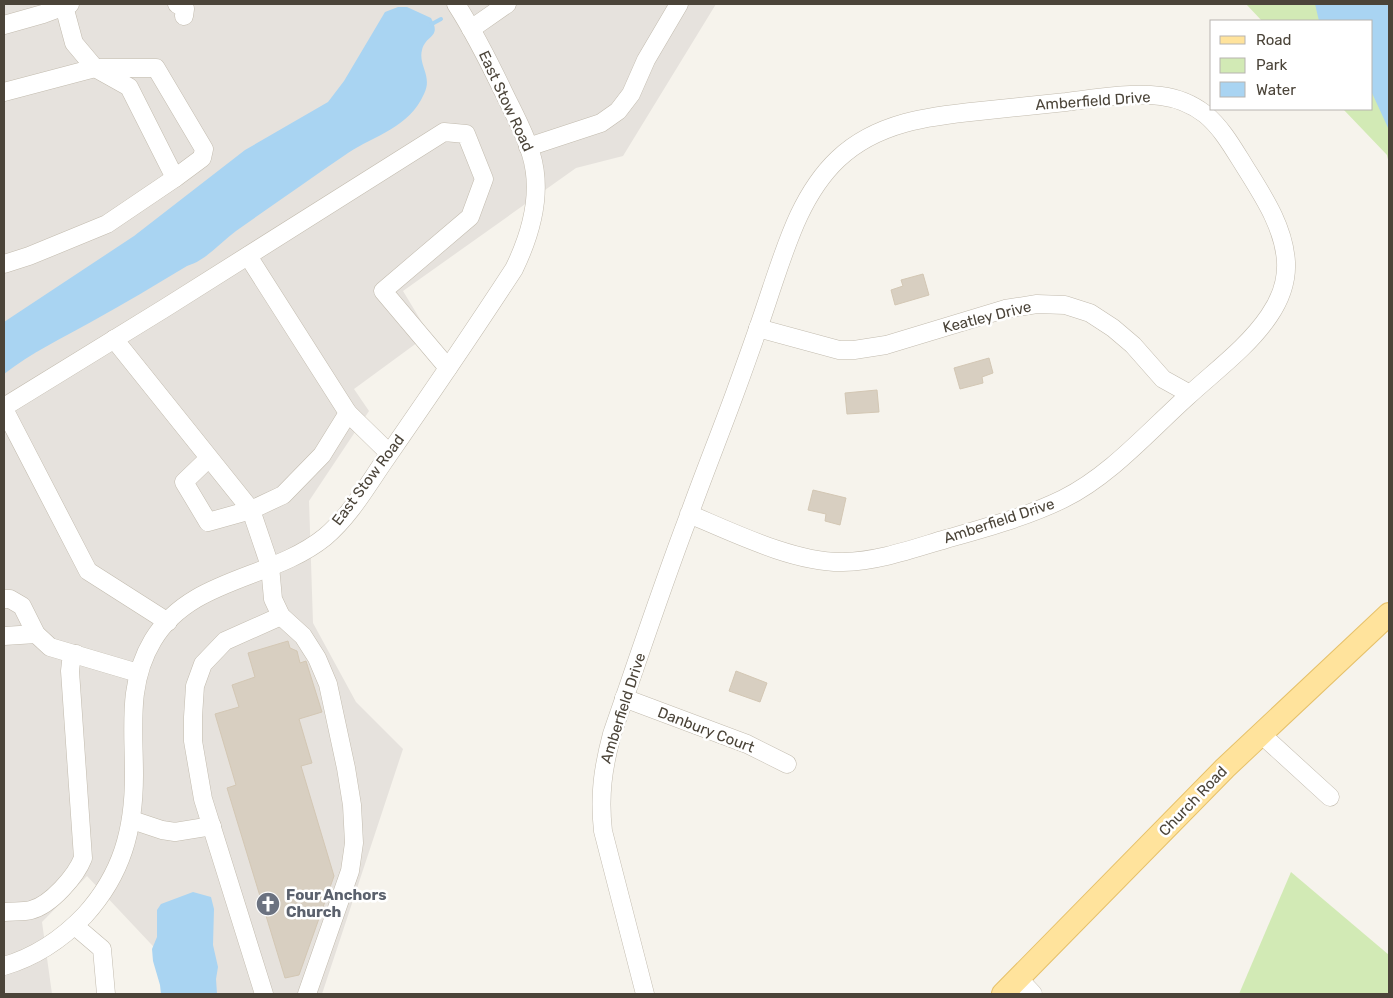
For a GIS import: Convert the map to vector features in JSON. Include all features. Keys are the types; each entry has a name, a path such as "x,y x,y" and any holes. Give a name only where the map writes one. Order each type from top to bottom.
{"main road":[{"name":"Church Road","path":"1018,989 1225,768 1389,614"}],"street":[{"name":"East Stow Road","path":"4,966 32,955 54,942 74,926 107,888 127,843 132,820 134,773 133,702 138,673 154,638 183,607 201,595 306,549 325,536 356,501 514,268 530,232 536,194 535,174 528,147 501,86 471,28 456,4"},
{"path":"471,28 507,4"},
{"path":"528,147 601,122 618,111 631,94 646,60 679,4"},
{"path":"4,25 67,5 74,44 95,68 129,87 174,178"},
{"path":"4,92 95,68 156,68 204,150 202,158 107,224 29,256 4,264"},
{"name":"Amberfield Drive","path":"645,994 603,831 600,806 601,782 606,758 624,698 689,514 734,397 796,223 814,186 841,156 875,133 936,116 1146,94 1166,96 1184,101 1202,111 1216,124 1228,140 1270,210 1284,247 1286,266 1284,286 1277,305 1253,336 1123,456 1087,485 1064,499 988,527 879,558 844,562 812,559 751,540 689,514"},
{"path":"168,622 88,571 4,408 444,132 466,134 484,179 470,217 384,291 448,368"},
{"path":"248,256 348,413 389,454"},
{"name":"Keatley Drive","path":"758,328 839,350 854,350 886,345 1005,309 1037,304 1065,305 1090,314 1113,328 1133,345 1164,379 1190,394"},
{"path":"114,339 251,510 270,566 273,599 281,616 303,636 317,658 328,684 346,768 352,806 354,843 350,871 306,994"},
{"path":"209,458 184,482 208,522 251,510 283,495 322,455 348,413"},
{"path":"4,599 10,599 22,606 36,634 50,647 138,673"},
{"path":"264,994 203,798 193,741 195,686 202,664 225,641 281,616"},
{"path":"4,636 36,634"},
{"path":"4,912 31,910 42,906 79,869 83,858 70,671 71,662 76,654"},
{"name":"Danbury Court","path":"624,698 746,744 787,764"},
{"path":"1261,734 1330,797"},
{"path":"132,820 162,830 175,832 212,826"},
{"path":"74,926 102,949 106,994"}],"shaded area":[{"path":"4,4 716,4 623,156 576,168 403,291 429,334 354,389 369,411 309,501 313,623 356,702 403,749 322,994 198,994 87,876 42,922 52,994 4,994"}],"green space":[{"path":"1246,4 1389,4 1389,164 1387,155 1344,110 1373,110 1373,20 1261,20"},
{"path":"1291,872 1389,955 1389,994 1239,994"}],"water":[{"path":"1315,4 1389,4 1389,130 1373,95 1373,20 1319,20"},
{"path":"398,7 407,7 431,18 435,29 424,45 421,56 427,82 426,88 418,106 410,115 391,130 358,147 320,172 236,231 209,254 47,346 4,374 4,322 134,236 245,150 328,102 344,81 385,12"},
{"path":"193,892 211,897 214,909 213,945 218,967 216,979 217,994 161,994 152,949 157,937 157,910 161,904"}],"building":[{"path":"923,274 929,295 895,305 891,290 903,286 901,280"},
{"path":"989,358 993,373 982,377 983,383 960,389 954,368"},
{"path":"877,390 879,412 847,414 845,393"},
{"path":"813,490 846,498 840,525 825,521 826,514 808,510"},
{"path":"288,641 290,648 297,651 300,663 306,661 322,712 299,719 312,763 301,766 334,876 299,975 285,978 227,788 236,785 215,714 239,707 232,685 255,677 248,653"},
{"path":"736,671 767,683 760,702 729,691"}],"waterway":[{"path":"430,25 441,19"}],"place":[{"name":"Four Anchors Church","path":"268,904"}]}
